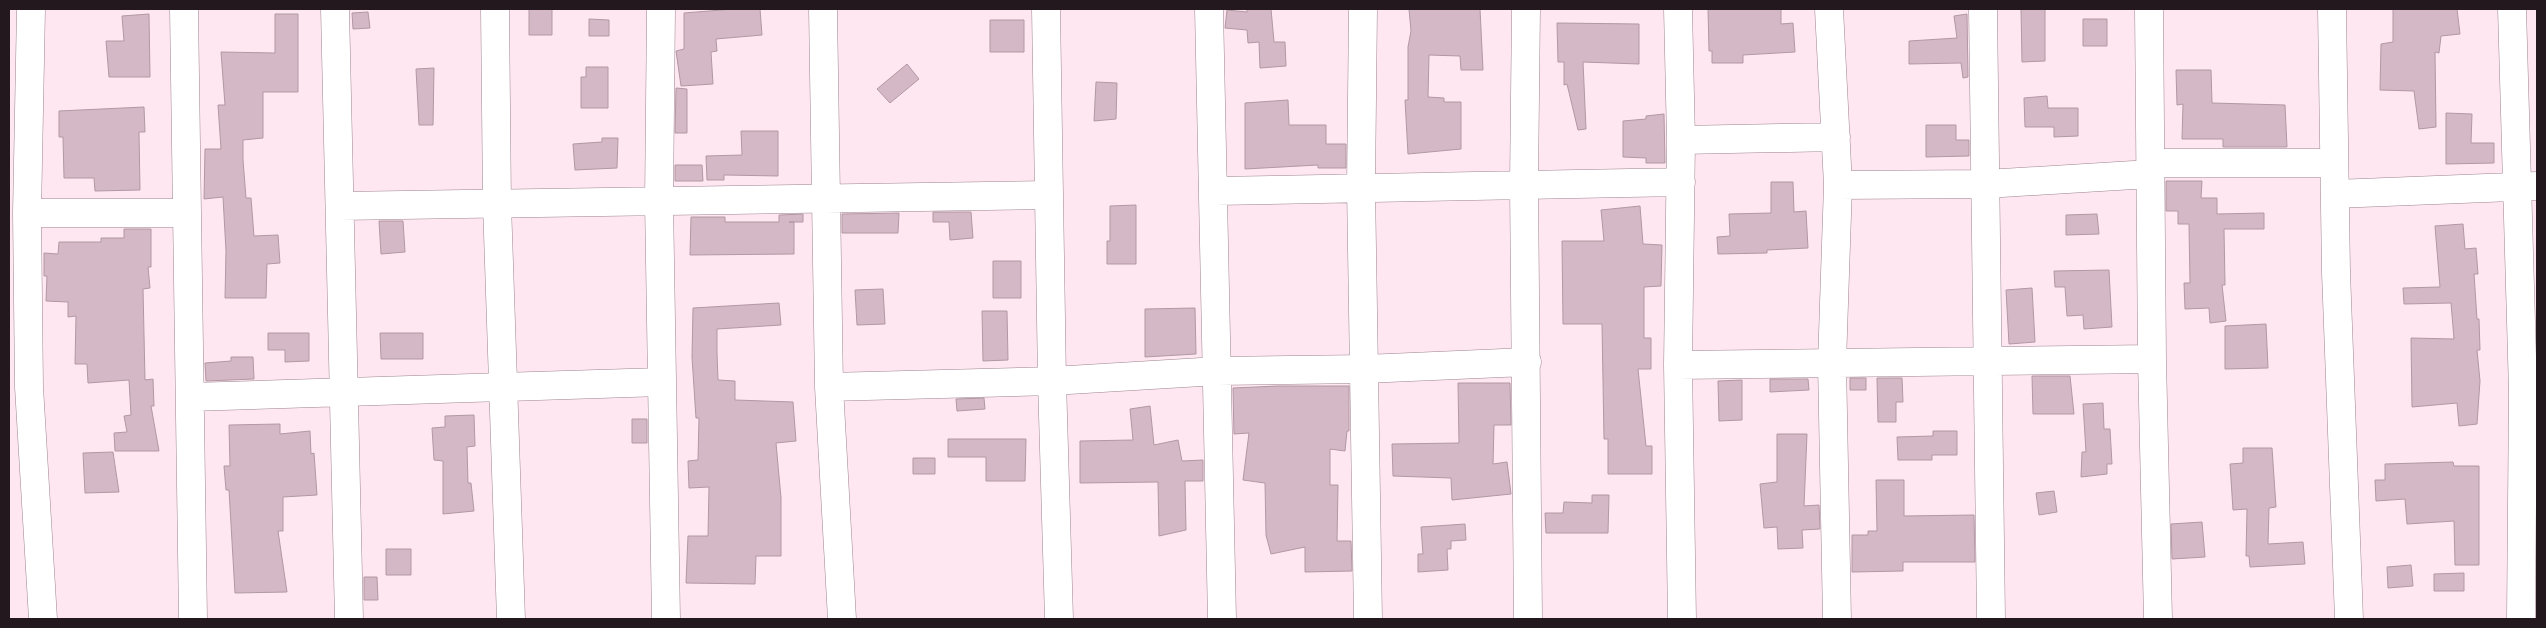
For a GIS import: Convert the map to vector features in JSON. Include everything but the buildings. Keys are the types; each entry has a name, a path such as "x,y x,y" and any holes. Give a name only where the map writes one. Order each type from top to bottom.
{"street":[{"path":"31,9 27,213 19,387 43,619"},
{"path":"184,9 192,619"},
{"path":"335,9 349,619"},
{"path":"495,9 497,204 511,619"},
{"path":"661,9 659,201 666,619"},
{"path":"823,9 829,387 842,619"},
{"path":"1046,9 1048,195 1059,619"},
{"path":"1209,9 1215,191 1222,619"},
{"path":"1363,9 1361,188 1368,619"},
{"path":"1526,9 1524,183 1528,619"},
{"path":"1678,9 1681,140 1678,365 1682,619"},
{"path":"1829,9 1838,185 1832,363 1837,619"},
{"path":"1983,9 1991,619"},
{"path":"2149,9 2152,359 2158,619"},
{"path":"2332,9 2334,164 2349,619"},
{"path":"2512,9 2527,186 2520,619"},
{"path":"1681,140 1836,137"},
{"path":"1838,185 1986,184 2150,169 2334,164"},
{"path":"1215,191 1524,183 1681,182"},
{"path":"2335,194 2527,186"},
{"path":"341,206 1048,195"},
{"path":"27,213 186,213"},
{"path":"1678,365 2152,359"},
{"path":"829,387 1052,381 1218,371 1365,369 1527,362"},
{"path":"190,397 661,382"}]}
